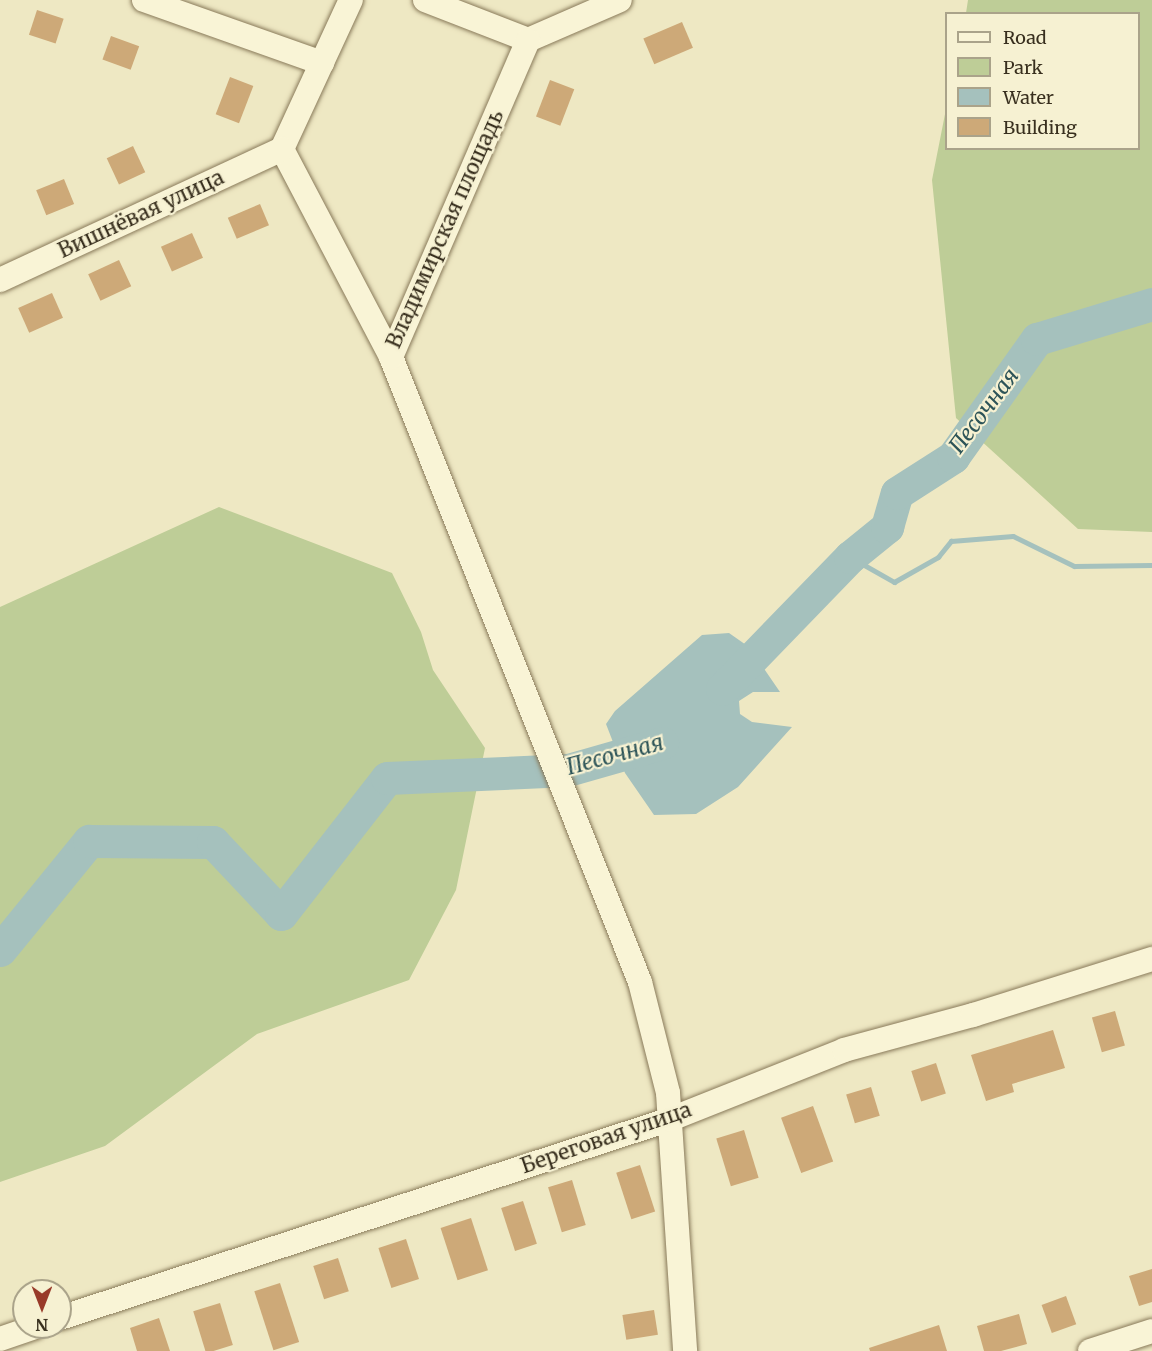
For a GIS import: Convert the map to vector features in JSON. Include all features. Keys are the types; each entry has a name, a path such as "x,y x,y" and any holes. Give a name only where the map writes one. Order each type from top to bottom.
{"street":[{"path":"144,0 322,63"},
{"path":"282,149 351,0"},
{"path":"425,0 528,40 620,0"},
{"name":"Владимирская площадь","path":"390,357 528,40"},
{"name":"Владимирская площадь","path":"282,149 390,357"},
{"name":"Вишнёвая улица","path":"0,280 282,149"},
{"path":"390,357 640,982 671,1119 684,1351"},
{"name":"Береговая улица","path":"72,1314 671,1119 844,1050 974,1015 1152,959"},
{"path":"1090,1351 1152,1331"}],"green space":[{"path":"968,0 1152,0 1152,532 1078,529 956,418 932,180 945,114 945,150 1140,150 1140,12 966,12"},
{"path":"219,507 392,573 421,632 433,670 485,748 456,890 409,980 257,1034 105,1146 0,1182 0,607"}],"water":[{"path":"729,633 749,647 780,692 753,692 739,701 740,714 752,722 792,727 738,787 696,814 654,815 625,773 606,724 615,711 702,635"}],"building":[{"path":"37,10 64,19 56,43 29,35"},
{"path":"682,22 693,48 654,64 643,38"},
{"path":"111,36 139,46 131,70 102,59"},
{"path":"230,77 253,86 239,123 216,114"},
{"path":"550,80 574,89 560,126 536,116"},
{"path":"133,146 145,172 119,185 107,158"},
{"path":"64,179 74,204 46,215 36,190"},
{"path":"260,204 269,225 237,239 228,218"},
{"path":"192,233 203,258 172,271 161,247"},
{"path":"119,260 131,286 100,301 88,274"},
{"path":"52,293 63,318 29,333 18,308"},
{"path":"1115,1011 1125,1046 1102,1052 1092,1018"},
{"path":"1053,1030 1065,1068 1012,1084 1014,1092 986,1101 971,1055"},
{"path":"936,1063 946,1093 921,1101 911,1071"},
{"path":"871,1087 880,1116 855,1123 846,1095"},
{"path":"813,1106 833,1161 801,1173 781,1118"},
{"path":"744,1130 759,1178 731,1186 716,1138"},
{"path":"640,1165 655,1212 631,1219 616,1173"},
{"path":"572,1180 586,1225 562,1232 548,1187"},
{"path":"523,1201 537,1244 515,1251 501,1208"},
{"path":"471,1218 488,1270 458,1280 441,1228"},
{"path":"406,1239 419,1279 391,1288 378,1248"},
{"path":"338,1258 349,1291 324,1299 313,1266"},
{"path":"1152,1269 1152,1302 1139,1306 1129,1276"},
{"path":"280,1283 299,1342 273,1350 254,1291"},
{"path":"1066,1296 1076,1324 1052,1333 1042,1305"},
{"path":"220,1303 233,1345 205,1351 193,1311"},
{"path":"654,1310 658,1335 626,1340 622,1315"},
{"path":"1019,1314 1027,1344 1001,1351 984,1351 977,1326"},
{"path":"159,1318 170,1351 137,1351 130,1328"},
{"path":"939,1325 947,1351 870,1351 869,1348"}],"waterway":[{"name":"Песочная","path":"722,689 850,557 887,527 897,493 953,457 1037,339 1152,304"},
{"path":"850,557 894,582 938,557 951,541 1013,536 1074,566 1152,565"},
{"name":"Песочная","path":"0,950 89,841 213,842 281,914 387,778 568,770 662,743"}]}
